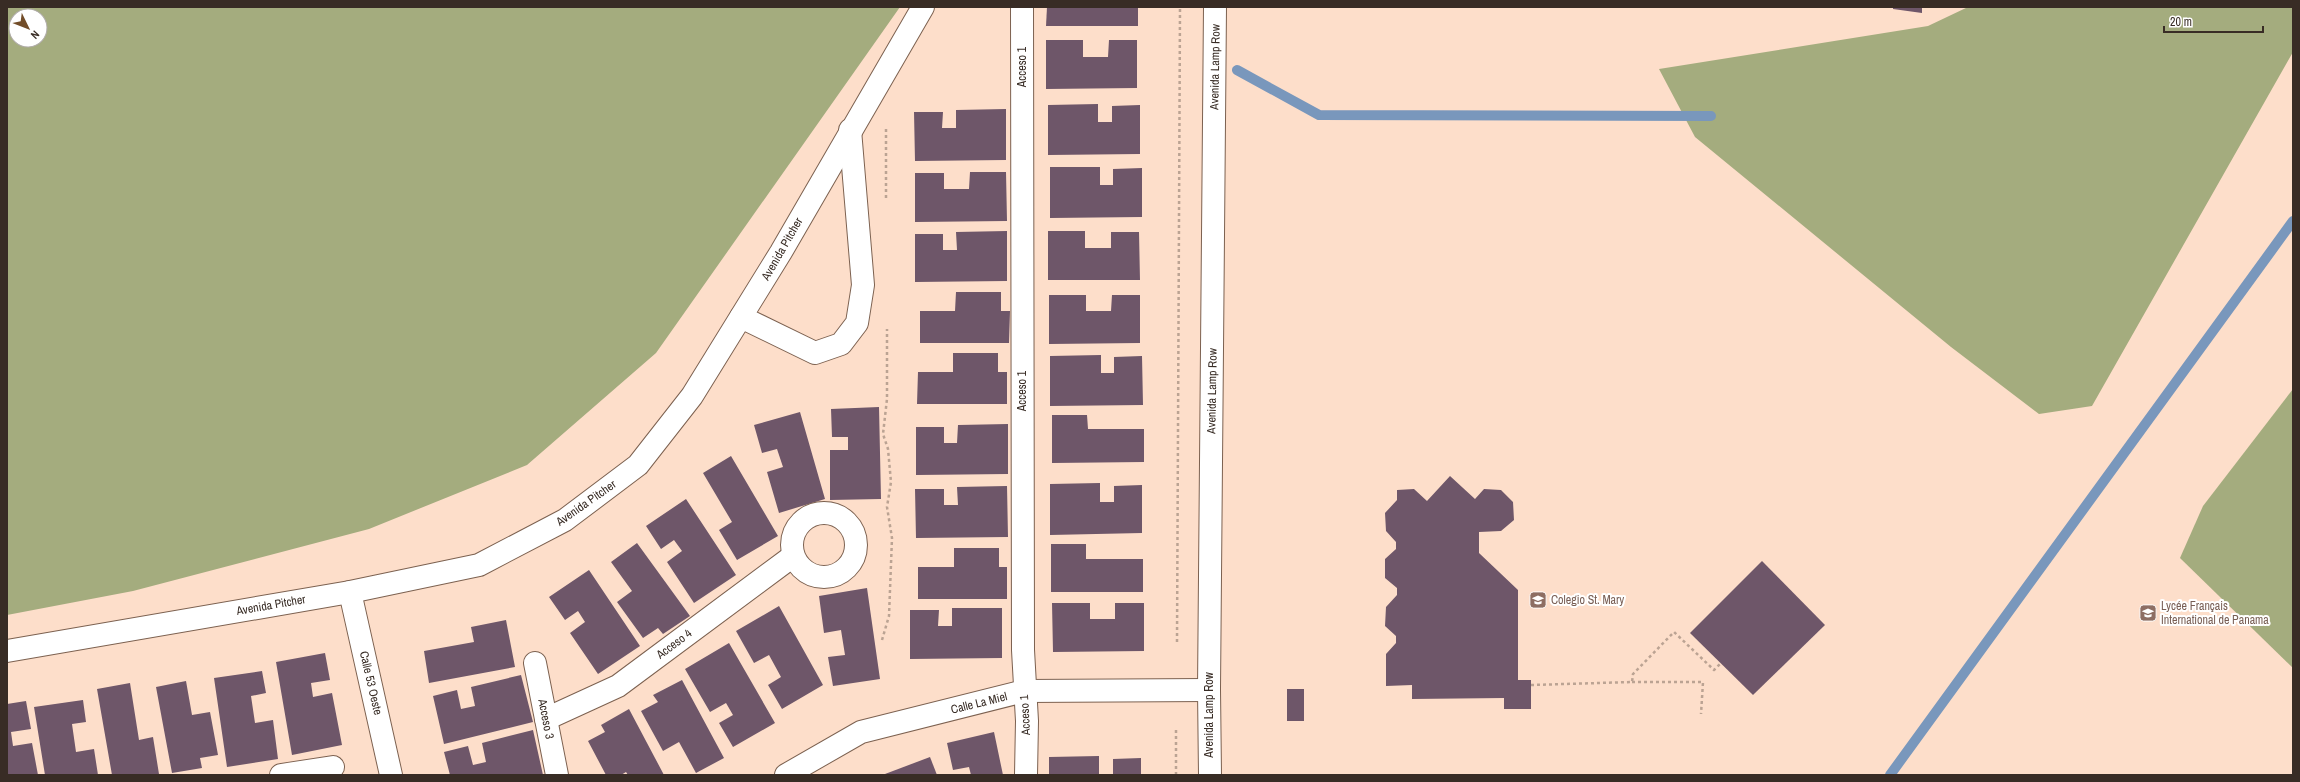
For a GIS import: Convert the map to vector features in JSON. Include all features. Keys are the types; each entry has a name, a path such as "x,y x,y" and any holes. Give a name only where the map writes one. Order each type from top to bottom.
{"street":[{"name":"Avenida Pitcher","path":"7,650 350,592 479,564 565,520 638,465 692,396 741,317 923,7"},
{"name":"Acceso 1","path":"1022,7 1024,691 1027,721 1026,775"},
{"name":"Avenida Lamp Row","path":"1210,775 1208,690 1216,7"},
{"path":"741,317 815,353 841,344 857,323 863,284 850,130"},
{"name":"Acceso 4","path":"546,719 618,686 793,556"},
{"name":"Calle 53 Oeste","path":"350,592 391,775"},
{"name":"Acceso 3","path":"535,663 557,775"},
{"name":"Calle La Miel","path":"786,775 862,732 1024,691 1208,690"},
{"path":"281,775 333,767"}],"path":[{"path":"1177,642 1180,7"},
{"path":"886,200 886,128 890,122"},
{"path":"882,640 889,616 892,538 887,507 892,482 888,449 883,434 887,399 887,328"},
{"path":"1632,682 1633,674 1674,632 1714,670 1721,663"},
{"path":"1531,685 1632,682 1703,682 1701,714"},
{"path":"1176,730 1176,775"}],"green space":[{"path":"7,7 900,7 656,353 527,465 369,529 133,591 7,615"},
{"path":"1968,7 2293,7 2293,52 2092,406 2039,414 1951,347 1695,137 1659,69 1928,26"},
{"path":"2293,389 2293,668 2180,558 2203,506"}],"building":[{"path":"1047,7 1138,7 1138,26 1046,26"},
{"path":"1893,7 1922,7 1922,13 1893,9"},
{"path":"1046,40 1083,40 1083,57 1108,57 1109,40 1137,40 1137,88 1046,89"},
{"path":"1098,104 1098,122 1112,122 1112,106 1140,105 1140,154 1048,155 1048,105"},
{"path":"1006,109 1006,160 915,161 914,112 943,112 942,128 956,128 956,110"},
{"path":"1050,167 1100,167 1100,185 1113,185 1113,169 1142,168 1142,217 1050,218"},
{"path":"970,172 1006,172 1007,221 915,222 915,173 944,173 944,189 969,189"},
{"path":"1007,231 1007,281 915,282 915,234 943,234 943,250 957,250 956,232"},
{"path":"1048,231 1085,231 1085,248 1111,248 1111,232 1139,232 1140,280 1048,280"},
{"path":"956,292 1001,292 1001,311 1010,311 1009,343 920,343 920,311 955,311"},
{"path":"1049,295 1086,295 1086,311 1111,311 1112,295 1140,295 1140,343 1049,344"},
{"path":"953,353 998,353 998,372 1007,372 1007,404 917,404 918,372 953,372"},
{"path":"1101,355 1101,373 1114,373 1114,357 1142,356 1143,405 1050,406 1050,356"},
{"path":"879,407 881,499 830,500 830,450 848,450 848,437 832,437 831,409"},
{"path":"800,412 825,499 779,513 767,472 783,467 777,449 762,453 754,425"},
{"path":"1052,415 1087,415 1088,429 1144,429 1144,462 1052,463"},
{"path":"1008,424 1008,474 916,475 916,427 944,427 944,443 957,443 958,425"},
{"path":"731,456 778,536 737,560 719,530 732,522 703,473"},
{"path":"1450,476 1475,499 1484,489 1501,490 1513,502 1514,520 1501,531 1479,532 1479,553 1518,590 1518,680 1531,680 1531,709 1504,709 1504,698 1412,699 1412,685 1386,686 1386,654 1396,643 1396,636 1385,626 1386,607 1397,595 1397,588 1385,578 1385,559 1396,549 1396,542 1386,531 1385,513 1397,500 1397,490 1414,489 1427,501"},
{"path":"1100,483 1100,502 1114,502 1114,486 1142,485 1142,533 1050,535 1050,484"},
{"path":"1007,486 1008,537 916,538 915,489 944,489 944,505 958,505 957,487"},
{"path":"686,499 736,575 694,603 667,562 682,551 674,540 661,549 646,526"},
{"path":"637,543 690,616 663,634 658,628 643,638 617,602 632,591 611,562"},
{"path":"1051,544 1086,544 1086,559 1143,559 1143,592 1051,592"},
{"path":"954,548 999,548 999,567 1007,567 1007,599 918,599 918,567 954,567"},
{"path":"1762,561 1825,625 1753,695 1690,633"},
{"path":"589,570 640,646 598,674 570,633 585,622 578,611 565,620 549,597"},
{"path":"867,588 880,679 833,686 828,657 845,655 841,630 824,633 819,596"},
{"path":"1052,603 1090,603 1090,619 1115,619 1115,603 1144,603 1144,651 1053,652"},
{"path":"779,606 823,685 782,709 768,685 781,677 769,655 754,663 736,631"},
{"path":"952,608 1002,608 1002,658 910,659 910,610 939,610 938,626 952,626"},
{"path":"506,620 515,667 429,683 424,651 474,642 471,627"},
{"path":"729,643 775,723 733,747 719,723 733,715 726,703 710,712 685,669"},
{"path":"325,653 330,680 311,683 313,697 332,693 342,745 292,755 276,662"},
{"path":"262,671 266,693 251,696 255,723 273,720 278,759 227,767 214,678"},
{"path":"521,675 533,722 444,744 433,696 457,690 461,709 475,706 471,687"},
{"path":"682,680 724,758 696,773 679,742 663,751 641,711 658,702 653,695"},
{"path":"186,681 192,715 210,712 218,755 200,758 202,768 172,773 156,687"},
{"path":"130,683 139,740 153,737 159,774 112,775 97,689"},
{"path":"1287,689 1304,689 1304,721 1287,721"},
{"path":"83,700 86,722 72,724 76,752 94,749 98,775 45,775 34,707"},
{"path":"26,701 31,729 11,732 13,746 32,743 38,775 7,775 7,704"},
{"path":"629,709 664,775 628,775 626,772 621,775 606,775 588,741 605,732 601,725"},
{"path":"533,730 543,775 450,775 444,752 468,746 473,765 486,762 482,743"},
{"path":"994,732 1003,775 971,775 969,767 953,770 947,743"},
{"path":"1099,756 1099,775 1049,775 1049,757"},
{"path":"930,757 937,775 885,774"},
{"path":"1141,758 1141,775 1113,775 1113,759"}],"waterway":[{"path":"1237,70 1319,115 1711,116"},
{"path":"1890,775 2293,221"}],"place":[{"name":"Colegio St. Mary","path":"1538,600"},
{"name":"Lycée Français International de Panama","path":"2148,613"}]}
